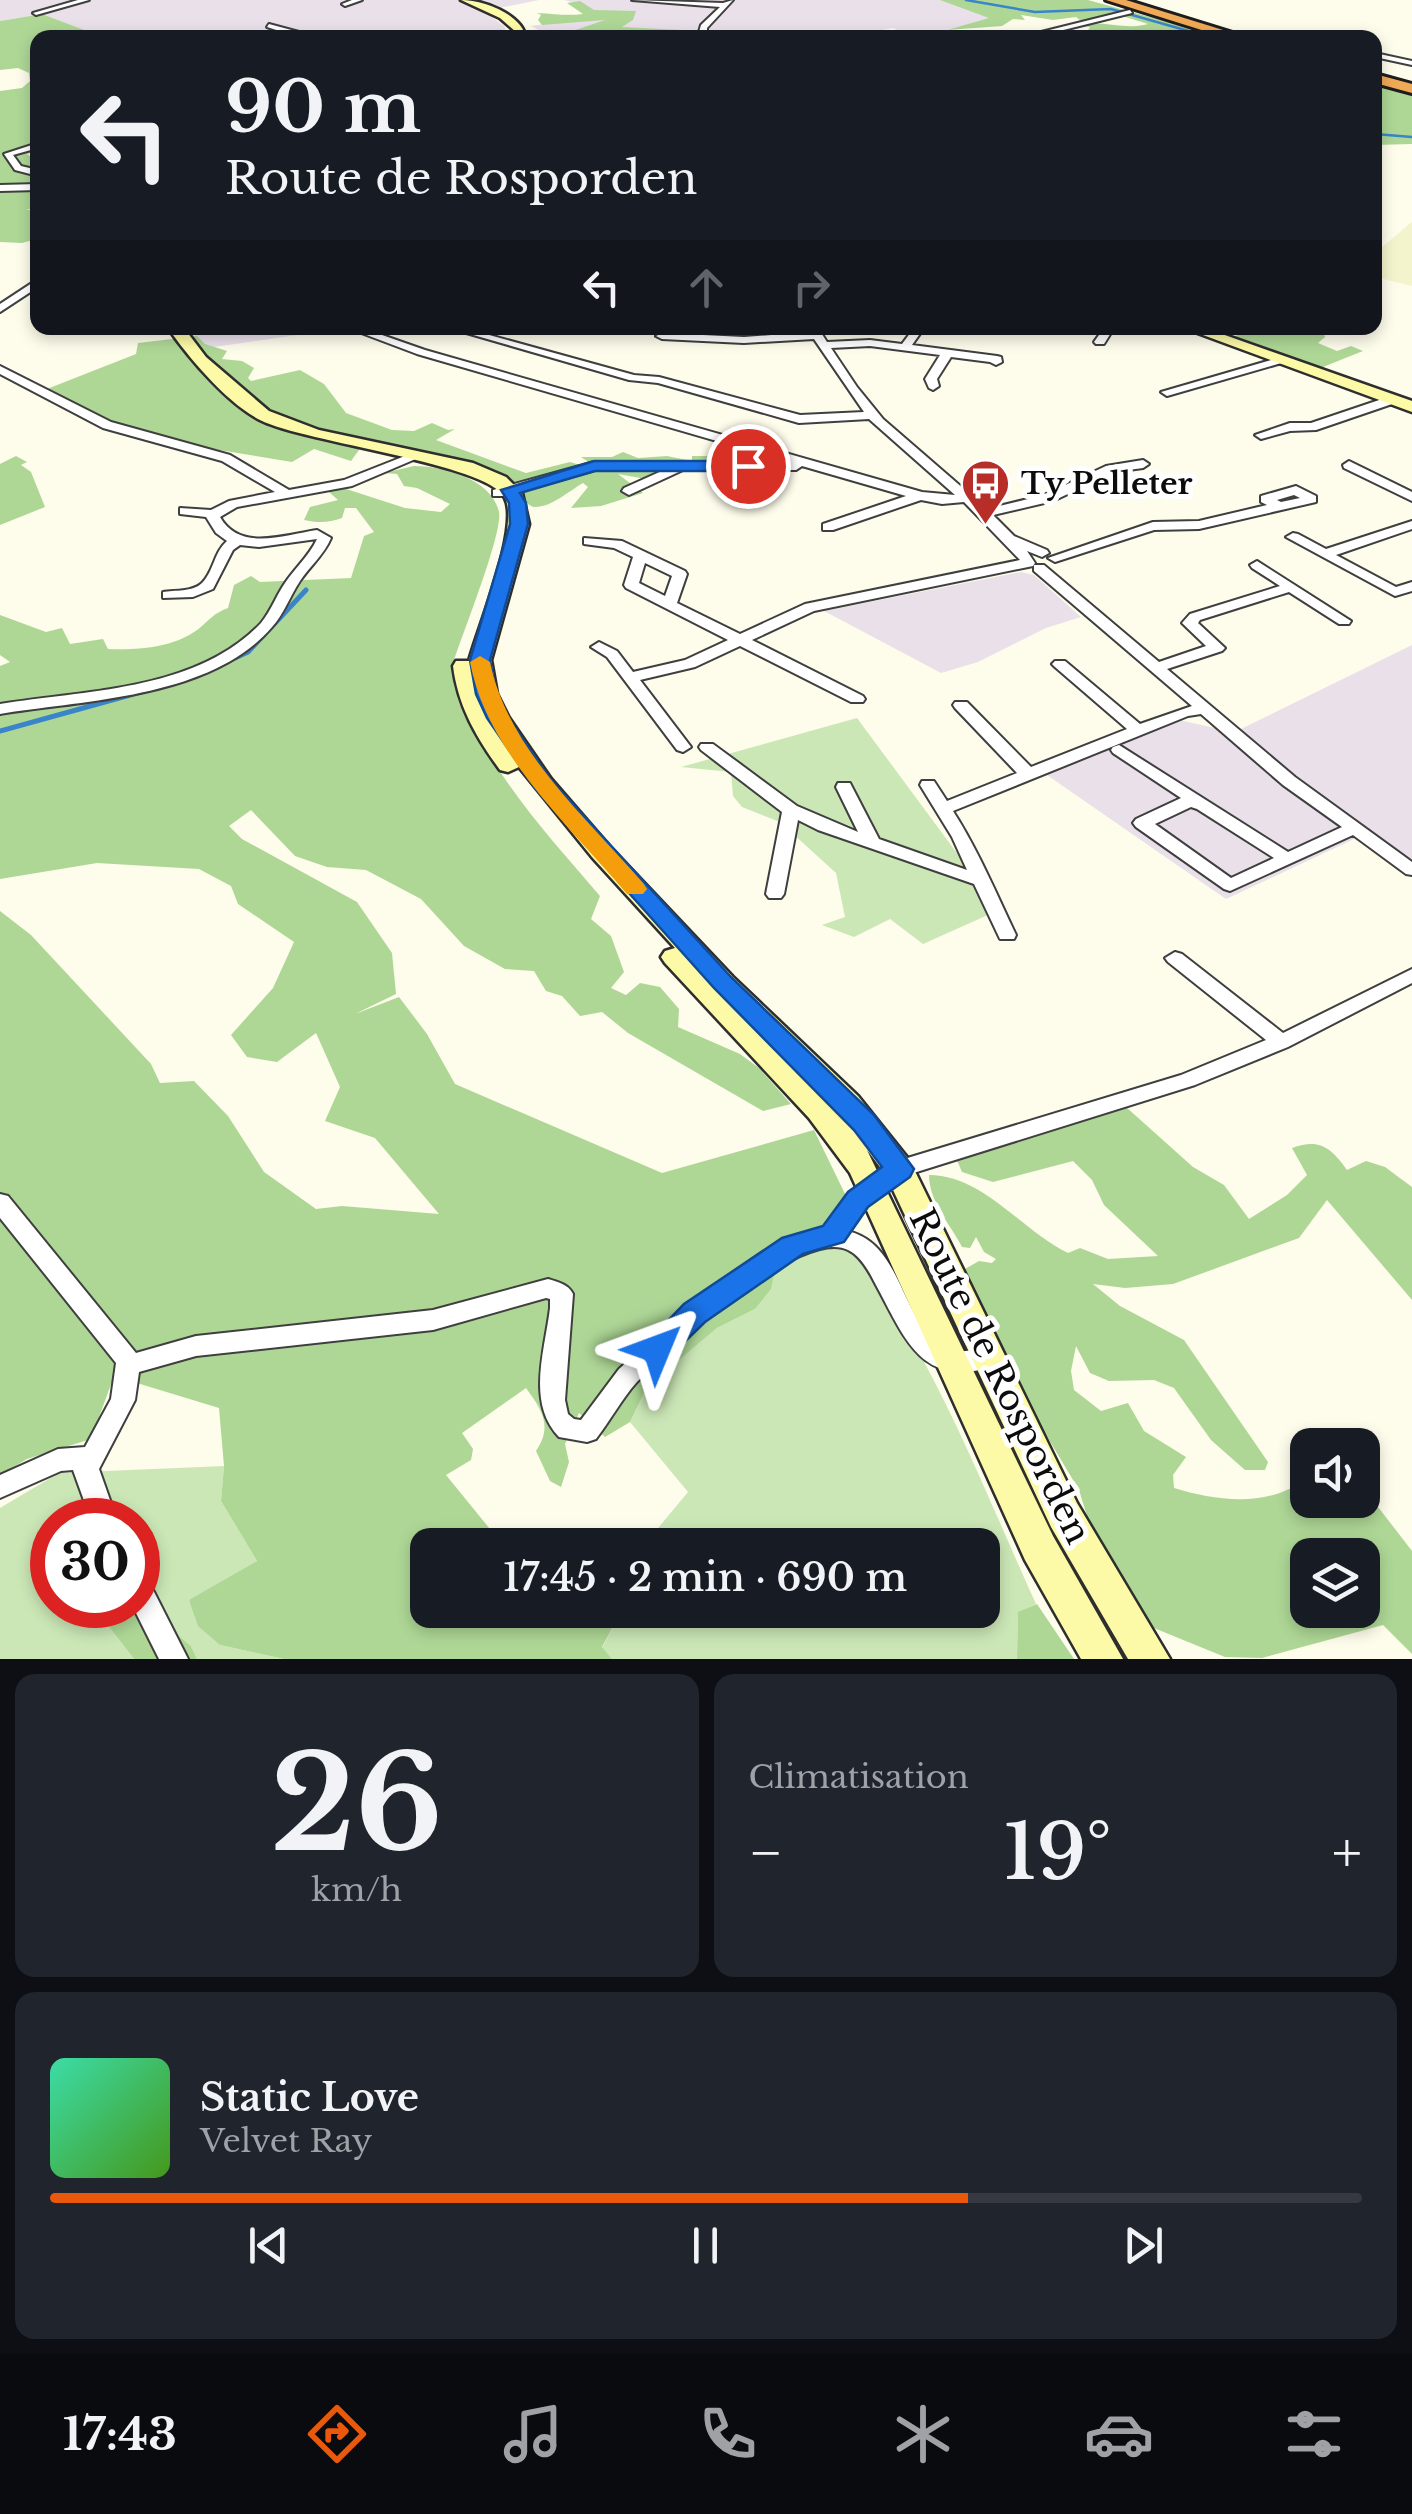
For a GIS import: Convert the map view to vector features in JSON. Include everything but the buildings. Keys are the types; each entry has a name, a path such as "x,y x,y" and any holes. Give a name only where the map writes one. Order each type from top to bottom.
{"highway":[{"path":"1098,0 1213,30"},
{"path":"1112,0 1204,30"},
{"path":"1382,82 1412,91"}],"main road":[{"path":"463,0 502,18 516,30"},
{"path":"169,335 200,375 252,419 292,436 414,457"},
{"path":"181,335 200,360 263,415 314,434 414,457 469,475 504,492"},
{"path":"1212,335 1412,408"},
{"name":"Route de Rosporden","path":"504,492 504,530 482,589 464,659 470,699 484,732 554,823 886,1178"},
{"name":"Route de Rosporden","path":"504,492 518,503 519,524 480,660 486,694 498,718 542,784 601,852 722,982 864,1122 886,1178 973,1360 1150,1659"},
{"name":"Route de Rosporden","path":"973,1360 1038,1548 1103,1659"}],"street":[{"path":"36,14 86,0"},
{"path":"345,4 359,0"},
{"path":"635,0 728,3"},
{"path":"703,30 728,3"},
{"path":"1054,30 1139,10"},
{"path":"269,26 283,30"},
{"path":"1382,57 1412,64"},
{"path":"30,148 10,152 8,156 18,168 30,172"},
{"path":"9,173 30,174"},
{"path":"0,188 30,187"},
{"path":"0,309 30,288"},
{"path":"371,335 920,496 942,500 967,498"},
{"path":"479,335 806,420 872,414"},
{"path":"906,347 914,335"},
{"path":"1100,342 1104,335"},
{"path":"662,336 755,340 819,336 998,359"},
{"path":"819,336 872,414 1280,774 1412,870"},
{"path":"934,386 930,379 948,353"},
{"path":"1166,392 1282,360"},
{"path":"0,369 107,425 226,458 289,495"},
{"path":"590,378 604,370"},
{"path":"563,393 577,385"},
{"path":"1261,435 1290,427 1312,427 1391,400"},
{"path":"186,511 214,514 234,504 348,482 414,457"},
{"path":"985,513 1048,498 1111,469 1142,464"},
{"path":"504,492 594,466 816,465"},
{"path":"1349,465 1405,488 1412,496"},
{"path":"629,491 680,466"},
{"path":"828,528 920,496"},
{"path":"630,677 690,664 823,603 1041,561 1153,526 1199,525 1280,507"},
{"path":"0,709 153,685 248,644 269,624 296,576 324,538 317,534 267,542 238,540 217,526 214,514"},
{"path":"1325,554 1412,525"},
{"path":"1293,538 1395,592 1412,586"},
{"path":"168,595 208,586 227,548 238,540"},
{"path":"589,542 616,544 680,574 669,605"},
{"path":"640,555 630,585 857,699"},
{"path":"1257,565 1344,621"},
{"path":"1160,667 1217,648 1192,628 1189,623 1195,617 1291,587"},
{"path":"599,647 612,654 683,747"},
{"path":"1060,664 1137,730"},
{"path":"961,706 1028,774"},
{"path":"944,808 1137,730 1185,712 1206,709"},
{"path":"707,747 792,810 982,881"},
{"path":"1119,750 1282,861"},
{"path":"928,785 944,808 1007,935"},
{"path":"844,786 872,843"},
{"path":"1192,800 1142,823 1230,884 1352,829"},
{"path":"775,894 792,810"},
{"path":"1175,958 1281,1042"},
{"path":"833,1234 842,1217 886,1178 1142,1096 1281,1042 1412,975"},
{"path":"0,1202 128,1365 123,1400 91,1458 87,1479 95,1498"},
{"path":"128,1365 196,1346 433,1320 548,1288 561,1294 566,1308 550,1379 553,1406 564,1427 587,1432 626,1378 694,1313 793,1246 833,1234 852,1240 866,1251 928,1349 942,1360 973,1360"},
{"path":"0,1487 58,1460 91,1458"},
{"path":"158,1628 174,1659"}],"shaded area":[{"path":"0,0 539,0 484,11 506,30 84,30 42,14 0,21"},
{"path":"564,0 961,0 1017,13 946,30 539,30 531,26 588,18 575,3"},
{"path":"191,335 297,335 200,349"},
{"path":"1021,572 1034,575 1081,617 1046,628 978,662 941,673 824,611"},
{"path":"1412,645 1412,859 1369,832 1226,899 1047,775 1179,720 1215,728 1221,734 1241,729"}],"green space":[{"path":"940,0 1088,0 1197,30 1088,30 1090,27 1078,25 1148,24 1116,14 1081,21 1076,17 1053,20 1021,15 1025,20 1013,19 1002,26 947,30 989,18"},
{"path":"580,1 594,10 636,11 633,20 622,27 681,30 576,30 605,20 542,25 538,20 541,15 537,13 583,14 567,3"},
{"path":"42,14 84,30 30,30 30,81 29,73 18,68 0,70 0,21"},
{"path":"30,81 27,154 30,209 26,210 30,210 30,241 0,242 0,91 22,88"},
{"path":"1382,87 1412,96 1412,144 1382,145"},
{"path":"1412,222 1412,286 1382,279 1382,247"},
{"path":"1324,335 1318,343 1337,351 1351,346 1363,351 1318,369 1232,337"},
{"path":"197,336 205,344 227,351 222,359 242,361 254,368 248,378 251,381 300,370 324,384 346,413 392,430 414,431 432,423 455,429 436,440 526,473 570,462 583,470 593,465 581,457 612,457 623,452 638,458 667,456 692,461 692,456 708,456 729,462 725,470 729,474 716,477 703,467 685,467 686,471 655,473 646,479 618,474 643,493 601,506 571,508 588,487 583,483 554,502 535,507 494,472 446,457 364,443 351,461 314,449 292,462 213,449 115,424 47,389 136,354 138,343"},
{"path":"16,456 27,462 21,465 31,472 45,507 0,525 0,464"},
{"path":"414,466 452,472 477,483 495,501 499,523 489,562 453,663 475,728 492,759 532,816 600,896 591,919 611,936 624,972 611,988 626,995 640,983 660,987 679,1009 678,1027 740,1054 759,1068 791,1104 763,1111 628,1033 602,1012 580,1016 562,996 546,991 534,971 505,969 464,946 421,899 366,870 327,867 295,856 251,810 229,826 242,839 357,902 392,953 396,994 355,1014 399,997 427,1034 455,1084 662,1173 814,1130 847,1198 805,1248 776,1265 771,1289 755,1309 717,1328 647,1387 630,1422 605,1437 579,1413 565,1444 569,1462 561,1487 550,1481 536,1451 545,1426 526,1388 462,1433 473,1449 471,1460 446,1475 489,1528 410,1528 410,1628 612,1628 602,1647 612,1659 284,1659 220,1645 198,1626 189,1600 257,1561 221,1501 224,1466 219,1408 114,1376 91,1439 27,1459 0,1475 0,911 31,935 151,1064 160,1083 194,1081 228,1116 264,1172 316,1209 342,1206 439,1214 375,1138 325,1121 340,1087 316,1033 277,1062 247,1057 231,1035 273,988 294,942 238,904 231,886 199,869 97,863 0,879 0,666 10,662 0,655 0,615 46,632 62,628 70,644 103,639 108,649 145,648 192,633 228,608 234,585 251,576 260,582 351,578 364,536 374,532 356,508 345,508 342,518 332,521 304,520 310,507 338,500 329,492 337,486 405,508 441,512 450,504 404,486 397,474 384,473"},
{"path":"857,718 999,910 923,944 890,919 854,937 822,925 845,917 836,873 780,822 742,807 733,796 731,772 681,767"},
{"path":"1126,1107 1193,1167 1224,1185 1249,1219 1287,1195 1307,1175 1292,1148 1302,1145 1324,1147 1347,1170 1366,1161 1385,1167 1412,1187 1412,1300 1327,1200 1299,1238 1173,1284 1125,1288 1093,1284 1120,1306 1184,1340 1268,1462 1265,1470 1245,1470 1211,1440 1174,1388 1154,1380 1109,1381 1090,1373 1076,1346 1071,1371 1074,1390 1101,1411 1128,1403 1144,1431 1186,1457 1173,1475 1174,1488 1242,1499 1290,1489 1290,1518 1380,1518 1380,1509 1412,1551 1412,1654 1380,1626 1380,1538 1290,1538 1290,1628 1372,1628 1262,1658 1225,1657 1149,1626 1095,1542 1079,1490 1039,1423 965,1269 979,1261 992,1263 996,1259 984,1252 976,1237 970,1248 962,1247 937,1204 929,1175 967,1184 1068,1253 1080,1248 1108,1259 1158,1256 1104,1205 1092,1180 1073,1161 993,1182 962,1172 956,1158"},
{"path":"849,1245 879,1286 930,1373 1036,1604 1018,1613 1017,1659 612,1659 602,1648 613,1628 1000,1628 1000,1528 658,1528 688,1492 630,1422 647,1387 717,1328 755,1309 776,1265 805,1248"},
{"path":"224,1466 221,1501 257,1561 189,1601 220,1645 284,1659 197,1659 191,1646 160,1620 160,1498 30,1498 30,1628 110,1628 134,1659 0,1659 0,1508 59,1473"},
{"path":"1037,1604 1074,1659 1017,1659 1018,1612"},
{"path":"160,1620 191,1646 197,1659 134,1659 110,1628 160,1628"}],"waterway":[{"path":"966,0 1035,12 1111,9 1185,30"},
{"path":"1382,135 1412,137"},
{"path":"196,676 248,652 306,590"},
{"path":"0,731 141,692"}],"slow traffic":[{"path":"480,662 486,694 517,750 635,889"}],"place":[{"name":"Ty Pelleter","path":"986,526"}],"route":[{"path":"657,1349 694,1313 793,1246 833,1234 858,1200 900,1169 864,1122 722,982 542,784 498,718 486,694 480,660 519,524 520,510 510,490 594,466 748,466"}]}
